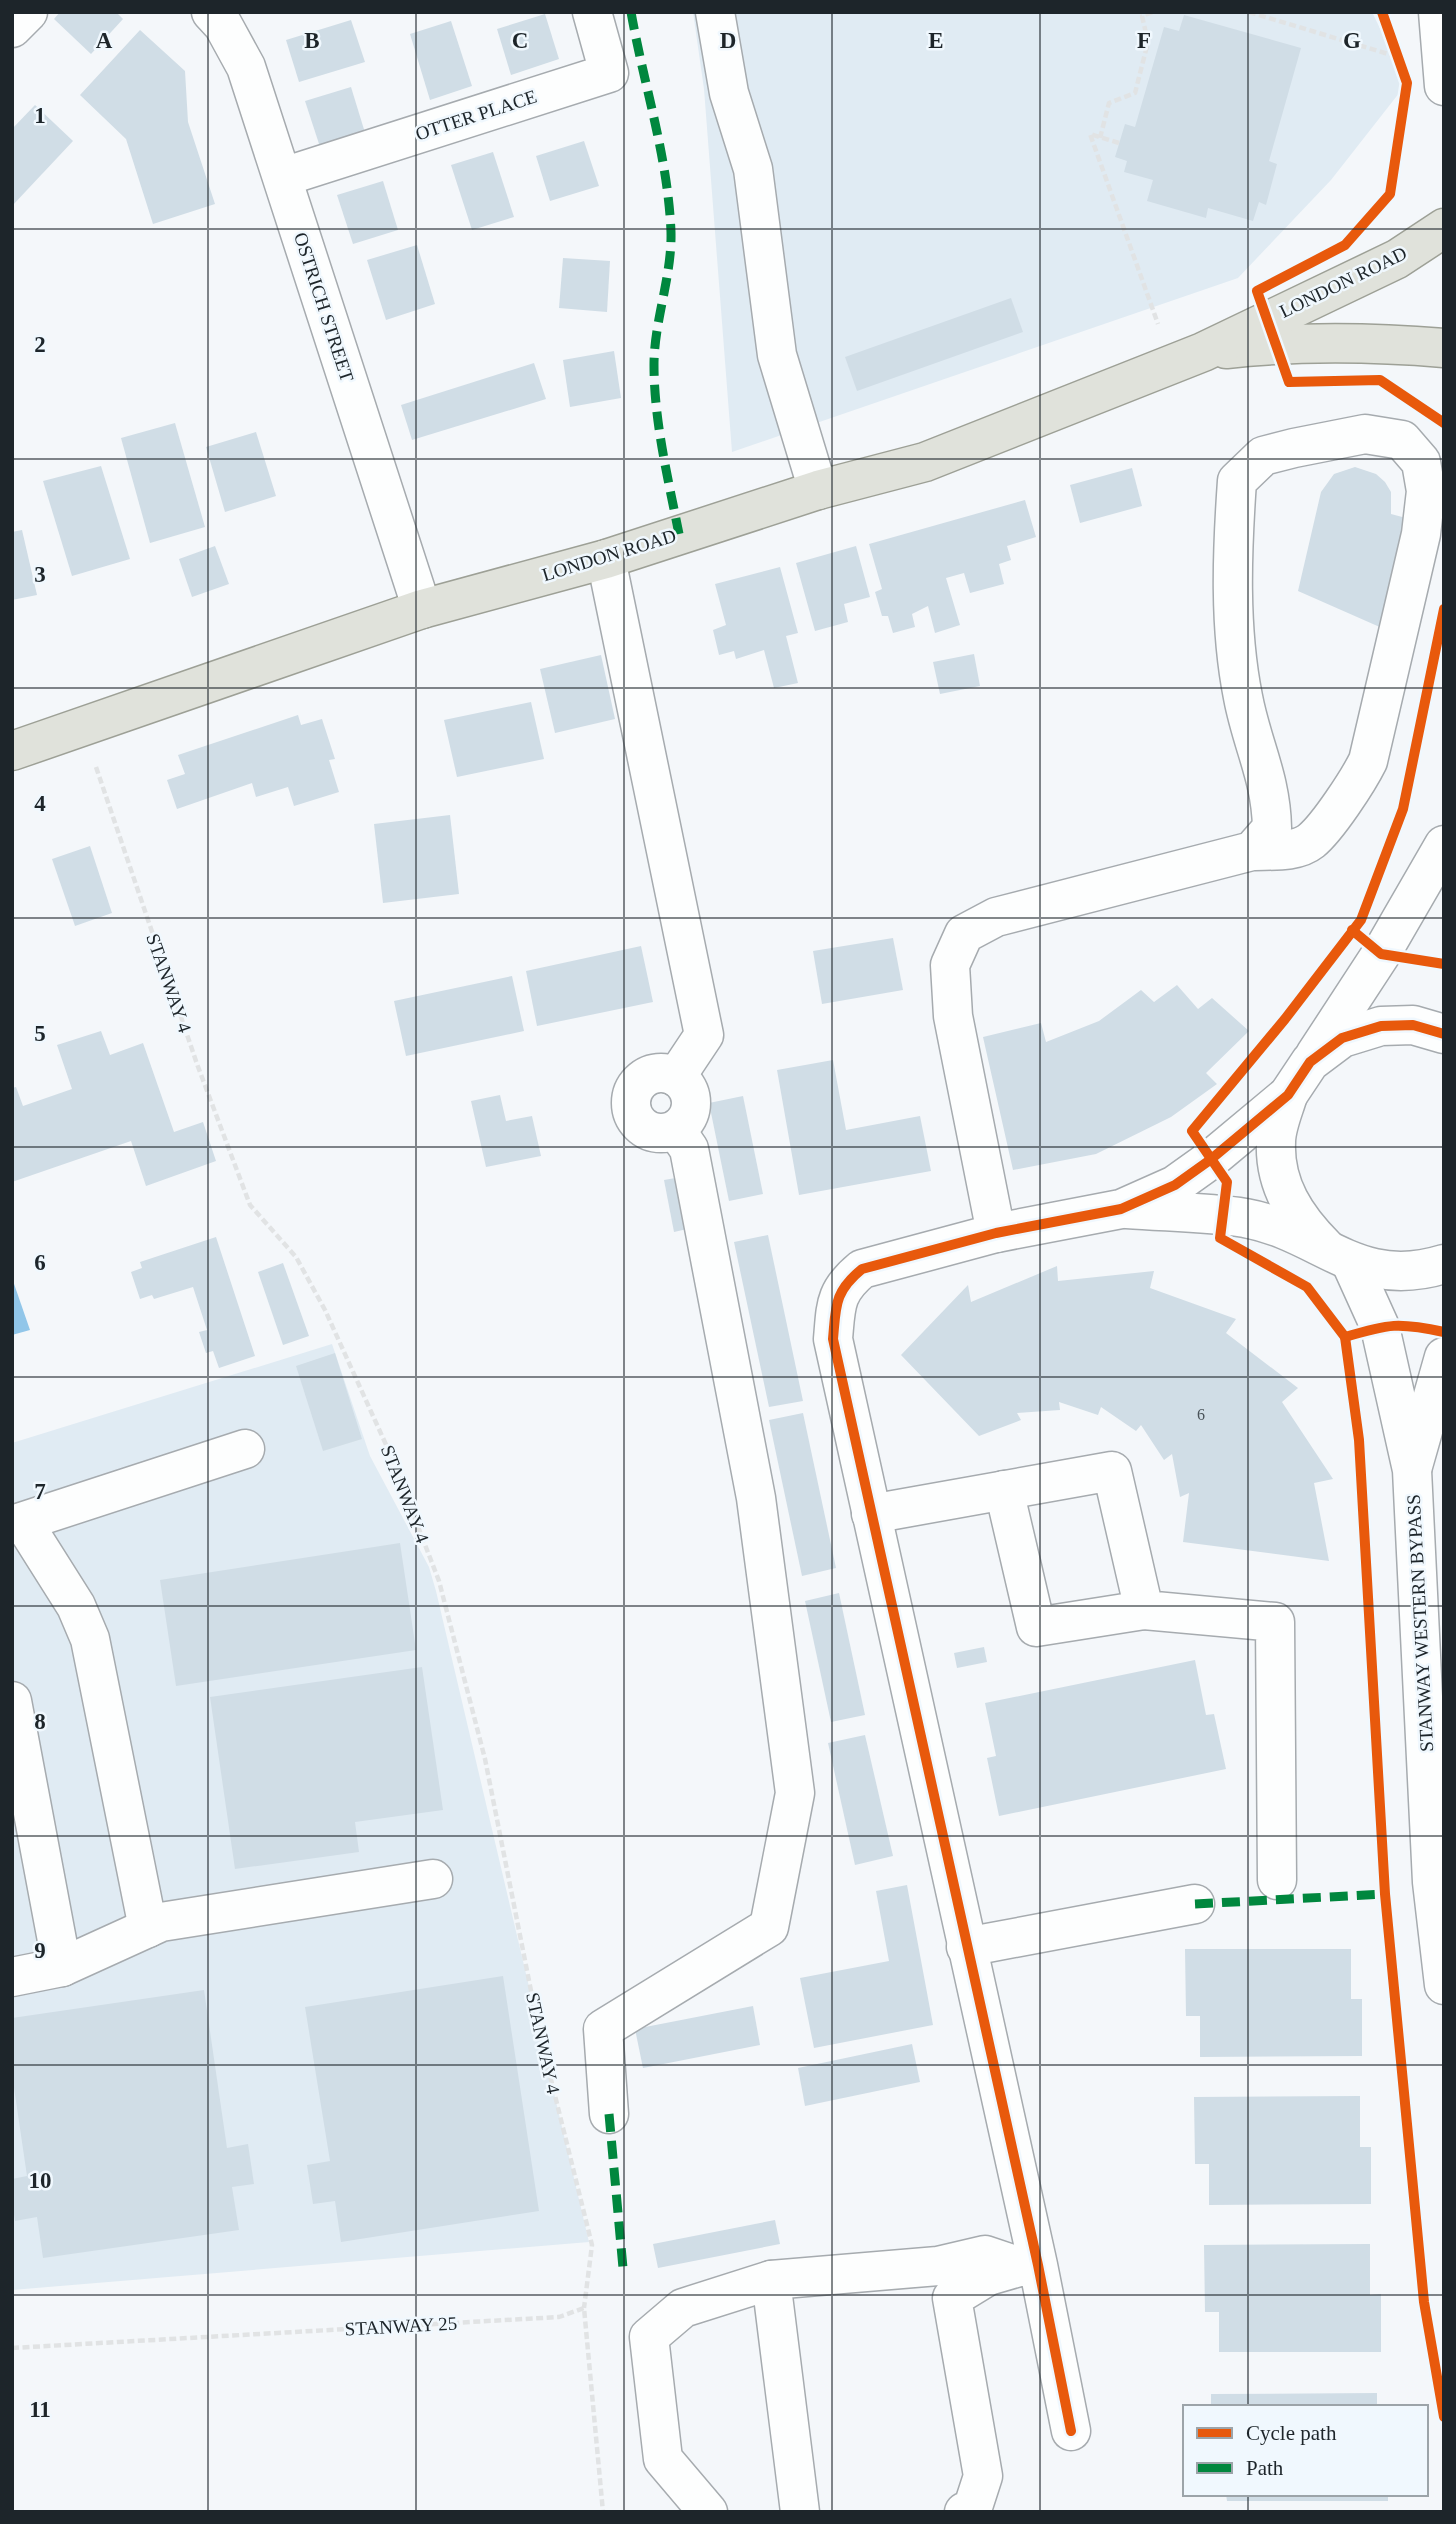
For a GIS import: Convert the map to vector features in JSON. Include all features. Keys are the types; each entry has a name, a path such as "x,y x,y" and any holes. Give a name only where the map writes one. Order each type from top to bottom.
{"main road":[{"name":"LONDON ROAD","path":"12,751 422,609 606,559 818,489 925,462 1188,358 1397,259 1444,228"},
{"name":"LONDON ROAD","path":"1188,358 1276,343 1388,343 1444,348"}],"street":[{"path":"12,28 28,12"},
{"name":"OSTRICH STREET","path":"211,12 223,25 246,66 422,609"},
{"name":"OTTER PLACE","path":"283,177 610,73 592,12"},
{"path":"1438,12 1444,86"},
{"path":"716,23 729,93 753,169 777,355 818,489"},
{"path":"996,1233 953,1016 950,965 964,934 996,917 1252,851 1292,849 1311,841 1356,786 1368,761 1422,534 1426,491 1420,462 1402,440 1365,434 1294,448 1263,456 1237,481 1233,535 1236,651 1243,699 1271,794 1272,828 1252,851"},
{"path":"606,559 704,1035 676,1077"},
{"path":"1071,2431 1030,2266 966,1947 832,1339 838,1296 847,1282 862,1269 996,1233 1121,1209 1175,1185 1288,1095 1381,954 1444,845"},
{"path":"1310,1062 1342,1038 1381,1026 1413,1025 1444,1034"},
{"path":"666,1073 676,1077 685,1084 692,1104 690,1114 676,1130 666,1133 644,1128 633,1114 631,1100 640,1081 649,1076 666,1073"},
{"path":"1288,1095 1276,1142 1283,1189 1301,1223 1339,1255"},
{"path":"610,2114 603,2029 769,1927 795,1793 756,1498 690,1149 676,1130"},
{"path":"1121,1209 1247,1219 1391,1272 1420,1271 1444,1264"},
{"name":"STANWAY WESTERN BYPASS","path":"1339,1255 1380,1327 1412,1470 1432,1882 1444,1985"},
{"name":"STANWAY WESTERN BYPASS","path":"1412,1470 1444,1357"},
{"path":"148,1928 90,1639 76,1606 18,1524 244,1448"},
{"path":"871,1514 1112,1471 1144,1610"},
{"path":"1004,1490 1036,1627 1144,1610 1275,1622 1278,1880"},
{"path":"12,1701 62,1967"},
{"path":"12,1977 62,1967 161,1922 433,1879"},
{"path":"966,1947 1195,1905"},
{"path":"708,2512 663,2459 649,2337 683,2308 771,2280 938,2266 985,2255 1030,2266"},
{"path":"964,2512 972,2510 983,2476 952,2298 988,2276 1030,2266"},
{"path":"771,2280 800,2512"}],"path":[{"path":"1100,138 1109,103 1135,93 1148,42 1142,16 1153,12"},
{"path":"1249,12 1396,51 1407,83 1444,86"},
{"path":"1119,143 1090,134 1188,358"},
{"path":"584,2308 603,2512"}],"shaded area":[{"path":"693,12 1372,12 1407,83 1331,180 1238,278 732,452 704,89"},
{"path":"332,1344 370,1456 429,1567 436,1591 589,2242 12,2290 12,1443"}],"water":[{"path":"12,1278 30,1330 12,1335"}],"building":[{"path":"60,12 116,12 123,19 91,54 54,19"},
{"path":"545,14 559,59 511,75 497,29"},
{"path":"1184,15 1301,48 1269,161 1277,164 1266,205 1259,202 1253,221 1208,208 1206,218 1147,201 1153,180 1124,172 1127,161 1115,157 1125,124 1135,127 1164,27 1179,31"},
{"path":"351,20 365,62 299,82 286,40"},
{"path":"451,21 472,86 430,100 410,34"},
{"path":"140,30 185,71 188,122 215,204 153,224 126,139 80,95"},
{"path":"351,87 366,136 321,150 305,101"},
{"path":"35,105 73,141 12,206 12,129"},
{"path":"584,141 599,186 550,201 536,156"},
{"path":"493,152 514,217 472,230 451,165"},
{"path":"383,181 398,230 353,244 337,195"},
{"path":"417,245 435,304 386,320 367,260"},
{"path":"563,258 610,261 607,312 559,308"},
{"path":"1011,298 1023,332 857,391 845,357"},
{"path":"614,351 621,398 570,407 563,360"},
{"path":"534,363 546,399 412,440 401,405"},
{"path":"175,423 205,527 150,543 121,438"},
{"path":"256,432 276,496 225,512 206,447"},
{"path":"101,466 130,559 72,576 43,481"},
{"path":"1355,467 1376,474 1385,482 1391,492 1391,514 1406,518 1382,628 1298,591 1321,492 1334,474"},
{"path":"1132,468 1142,506 1080,523 1070,485"},
{"path":"1025,500 1036,537 1007,546 1011,560 999,564 1004,584 970,593 964,573 946,578 960,625 935,633 928,606 912,614 915,627 893,633 888,616 882,616 875,592 882,589 869,544"},
{"path":"22,530 37,595 12,600 12,532"},
{"path":"215,546 229,584 192,597 179,559"},
{"path":"856,546 870,597 844,604 848,622 815,631 796,563"},
{"path":"780,567 798,633 786,636 798,683 774,688 764,650 736,659 734,651 719,655 713,630 726,625 715,584"},
{"path":"974,654 980,686 940,694 933,662"},
{"path":"601,655 615,719 555,733 540,669"},
{"path":"531,702 544,759 457,777 444,720"},
{"path":"298,715 301,725 322,719 335,759 329,760 339,792 294,806 288,787 256,797 252,783 177,809 167,780 185,774 178,755"},
{"path":"450,815 459,894 383,903 374,824"},
{"path":"90,846 112,913 75,926 52,859"},
{"path":"893,938 903,990 822,1004 813,951"},
{"path":"641,946 653,1002 537,1026 526,971"},
{"path":"512,976 524,1031 406,1056 394,1001"},
{"path":"1177,985 1198,1009 1212,998 1249,1031 1206,1073 1217,1084 1171,1117 1096,1154 1013,1170 983,1037 1041,1023 1046,1042 1099,1021 1141,990 1154,1002"},
{"path":"101,1031 110,1055 143,1043 174,1132 203,1122 216,1161 146,1186 131,1141 12,1182 12,1088 16,1087 23,1106 72,1089 57,1045"},
{"path":"833,1060 846,1130 920,1116 931,1171 799,1195 777,1070"},
{"path":"500,1095 506,1121 532,1116 541,1156 486,1167 471,1101"},
{"path":"743,1096 763,1194 729,1201 709,1103"},
{"path":"687,1176 696,1227 674,1232 664,1180"},
{"path":"768,1235 803,1401 769,1407 734,1242"},
{"path":"216,1237 255,1356 219,1368 213,1351 206,1353 199,1332 207,1330 193,1287 154,1299 152,1295 140,1299 131,1272 142,1268 140,1262"},
{"path":"283,1263 309,1336 283,1345 258,1272"},
{"path":"1057,1266 1058,1281 1154,1271 1150,1288 1236,1319 1226,1333 1298,1388 1282,1402 1333,1479 1314,1483 1329,1561 1183,1542 1189,1493 1180,1497 1172,1454 1164,1460 1141,1425 1136,1431 1101,1407 1098,1415 1059,1402 1060,1410 1017,1413 1021,1420 979,1436 901,1355 968,1285 971,1302"},
{"path":"335,1353 362,1439 323,1451 296,1366"},
{"path":"803,1413 836,1568 802,1576 769,1420"},
{"path":"400,1543 416,1650 176,1686 160,1580"},
{"path":"839,1593 865,1715 831,1722 805,1601"},
{"path":"984,1647 987,1662 957,1668 954,1653"},
{"path":"1195,1660 1206,1715 1214,1714 1226,1769 999,1816 987,1758 996,1756 985,1703"},
{"path":"422,1667 443,1810 355,1822 359,1852 235,1869 210,1697"},
{"path":"865,1735 893,1856 855,1865 828,1743"},
{"path":"907,1885 933,2025 814,2048 800,1978 889,1961 876,1891"},
{"path":"1185,1949 1351,1949 1351,1999 1362,1999 1362,2056 1200,2057 1200,2016 1186,2016"},
{"path":"503,1976 539,2211 341,2242 335,2201 313,2204 307,2165 330,2161 305,2007"},
{"path":"204,1990 227,2148 248,2144 254,2184 232,2187 239,2230 43,2258 37,2217 15,2221 12,2202 12,2179 27,2176 12,2074 12,2018"},
{"path":"753,2006 760,2045 643,2068 635,2029"},
{"path":"912,2044 920,2082 805,2106 798,2068"},
{"path":"1360,2096 1360,2147 1371,2147 1371,2204 1209,2205 1209,2164 1195,2164 1194,2097"},
{"path":"775,2220 780,2244 658,2268 653,2244"},
{"path":"1370,2244 1370,2295 1381,2294 1381,2352 1219,2352 1219,2312 1205,2312 1204,2245"},
{"path":"1377,2393 1377,2405 1211,2405 1211,2394"},
{"path":"1226,2496 1388,2496 1388,2501 1227,2501"}],"marked path":[{"path":"631,12 669,204 671,249 654,365 662,450 679,534"},
{"path":"1195,1904 1385,1894"},
{"path":"609,2114 623,2268"}],"cycle path":[{"path":"1382,12 1407,83 1390,194 1345,245 1257,291 1289,382 1380,380 1444,423"},
{"path":"1444,609 1403,809 1361,920 1285,1019 1192,1131 1227,1182 1220,1238 1307,1287 1345,1337 1359,1440 1385,1894 1424,2302 1444,2417"},
{"path":"1352,930 1381,954 1444,964"},
{"path":"1071,2431 1038,2265 833,1339 838,1300 846,1285 862,1269 996,1233 1121,1209 1175,1185 1210,1160 1288,1095 1310,1062 1342,1038 1381,1026 1413,1025 1444,1034"},
{"path":"1345,1337 1394,1326 1444,1332"}]}
